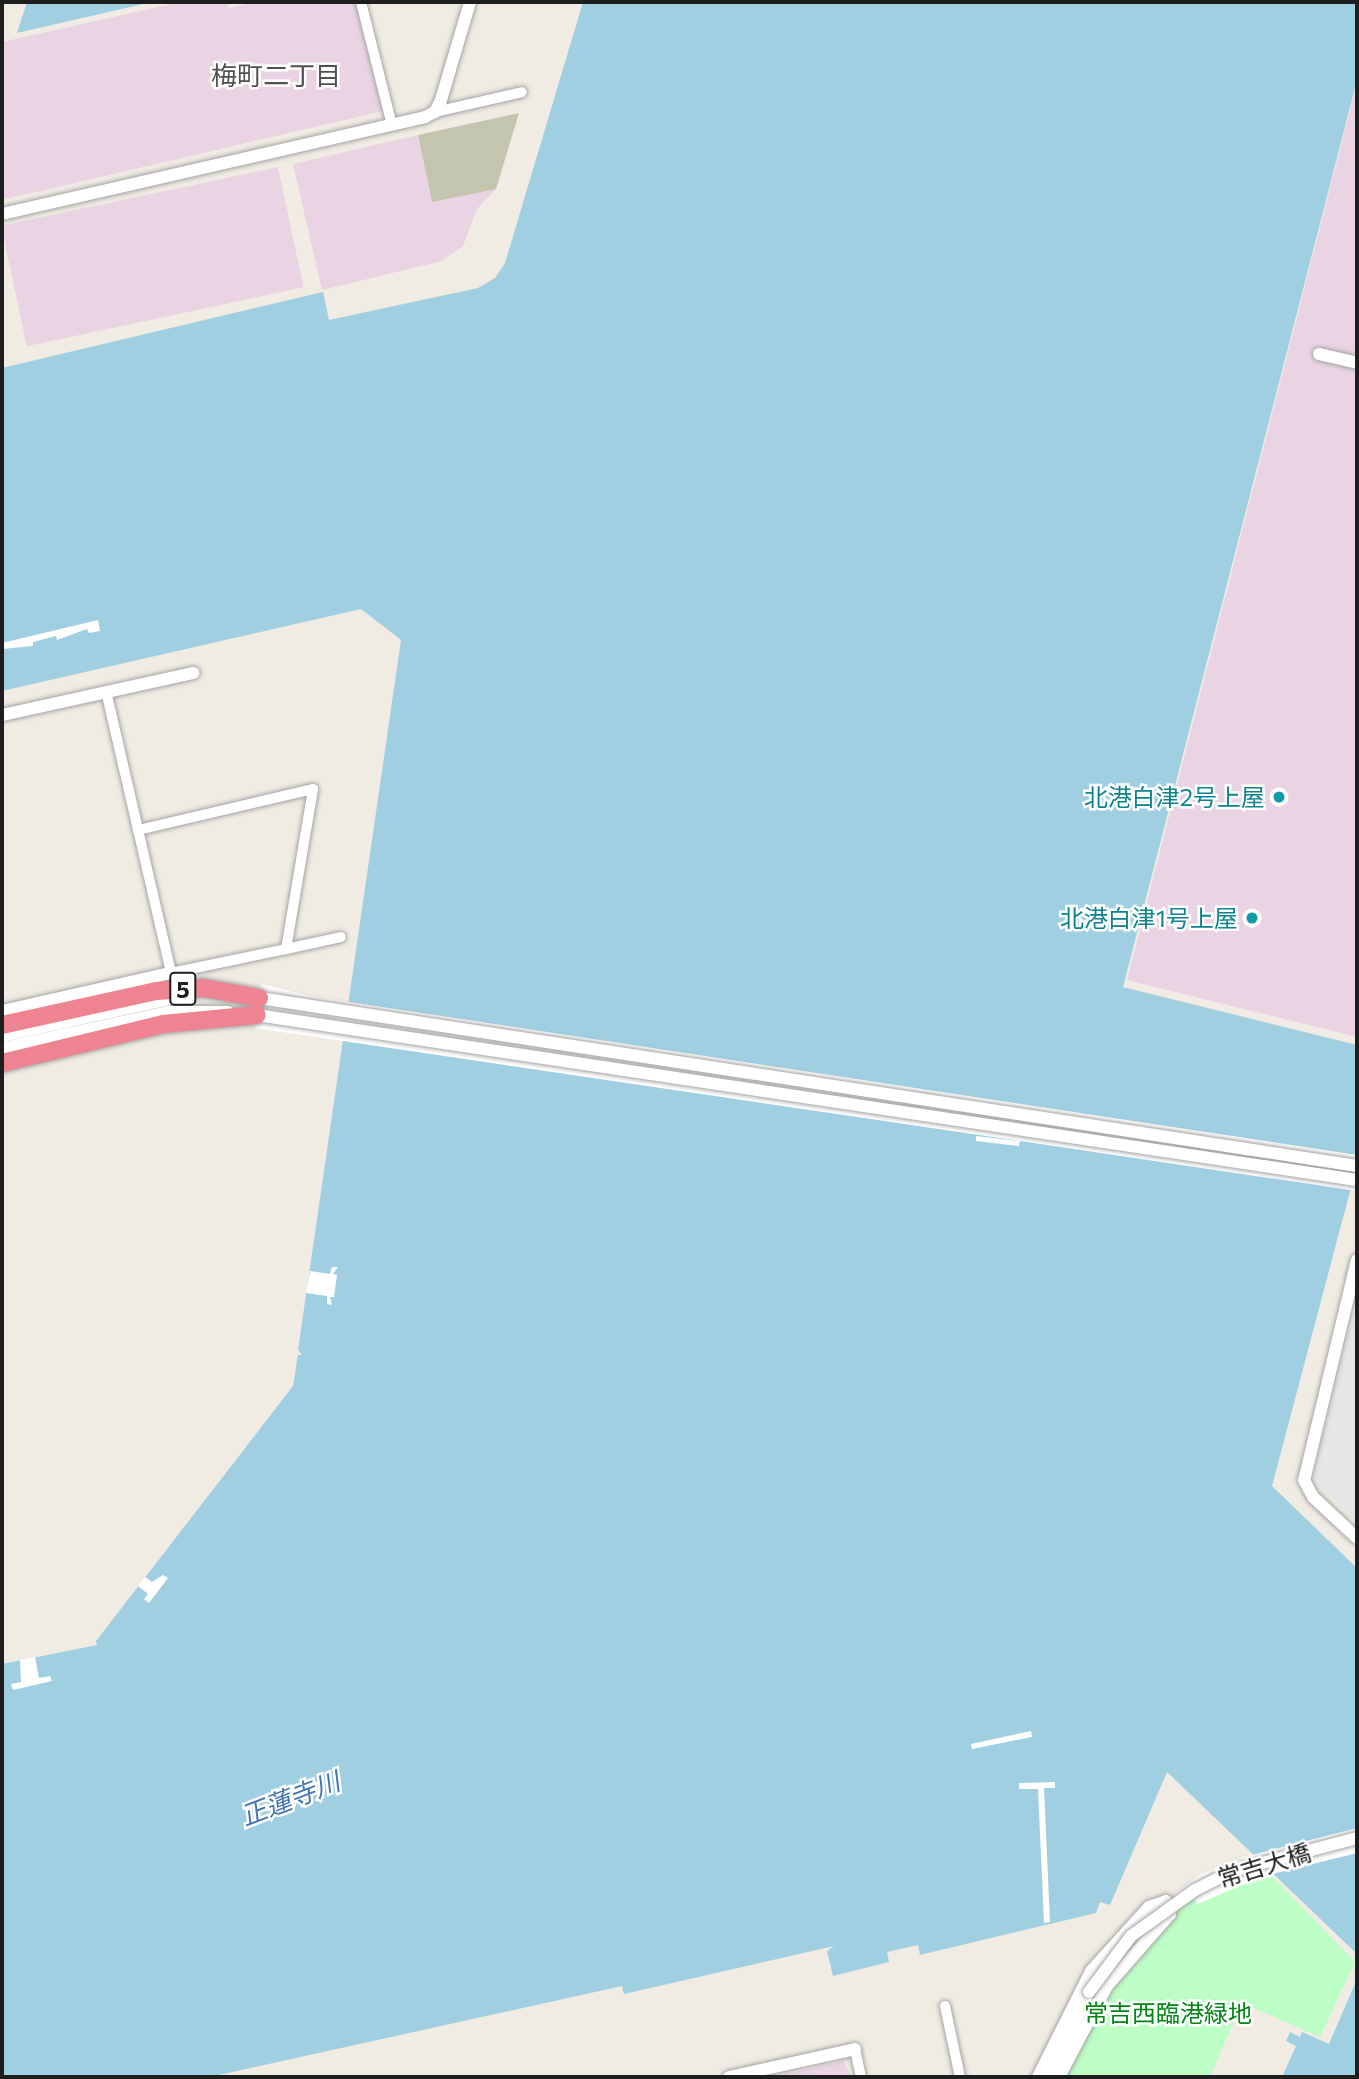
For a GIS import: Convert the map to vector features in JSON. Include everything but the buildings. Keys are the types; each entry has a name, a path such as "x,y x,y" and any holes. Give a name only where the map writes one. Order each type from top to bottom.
{"highway":[{"name":"5","path":"2,1026 156,991 204,988 258,1006"},
{"name":"5","path":"2,1063 163,1024 258,1006"}],"street":[{"path":"361,2 392,125"},
{"path":"435,112 470,2"},
{"path":"2,214 392,125 522,92"},
{"path":"1320,354 1357,363"},
{"path":"2,715 193,673"},
{"path":"106,691 171,973"},
{"path":"138,830 313,789 286,949"},
{"path":"2,1011 341,937"},
{"path":"2,1036 167,999 258,1006 1357,1166"},
{"path":"2,1048 169,1012 258,1006 1357,1180"},
{"path":"1357,1259 1304,1480 1313,1497 1357,1538"},
{"name":"常吉大橋","path":"1049,2077 1089,1992 1131,1937 1195,1889 1233,1871 1357,1838"},
{"path":"1038,2077 1077,1993 1098,1961 1149,1907 1166,1900 1170,1914 1107,1986 1059,2077"},
{"path":"945,2006 960,2077"},
{"path":"729,2077 855,2049 861,2077"}],"shaded area":[{"path":"180,2 227,2 229,8 255,2 357,2 383,111 2,200 2,42"},
{"path":"1357,83 1357,1037 1127,980"},
{"path":"519,113 496,189 432,202 418,135"},
{"path":"418,135 432,201 496,189 477,209 463,246 442,261 322,290 293,164"},
{"path":"278,167 304,287 27,346 2,226"},
{"path":"1356,1305 1357,1522 1318,1484 1314,1470"},
{"path":"843,2061 852,2077 771,2077"}],"green space":[{"name":"常吉西臨港緑地","path":"1265,1869 1355,1962 1320,2037 1242,2003 1210,2077 1061,2077 1089,2017 1175,1913 1191,1898"}],"water":[{"path":"27,2 152,2 17,33"},
{"name":"正蓮寺川","path":"583,2 1357,2 1357,80 1123,987 1357,1045 1357,1165 1272,1486 1357,1568 1357,1954 1167,1772 1110,1905 1100,1902 1096,1913 920,1955 918,1945 887,1952 889,1962 833,1976 827,1951 834,1946 624,1994 622,1986 210,2077 2,2077 2,1664 97,1645 96,1641 293,1386 298,1355 302,1355 298,1350 401,640 361,609 2,691 2,368 323,292 329,320 478,288 495,278 505,263"},
{"path":"1357,1979 1357,2077 1282,2077 1296,2046 1286,2041 1290,2032 1300,2037 1302,2032 1329,2044"}],"pier":[{"path":"98,620 100,631 89,633 87,629 57,640 56,636 33,642 33,646 2,649 2,643"},
{"path":"261,984 310,996 1357,1155 1357,1191 1020,1141 1019,1146 976,1141 976,1136 1019,1141 255,1028"},
{"path":"332,1267 338,1267 333,1274 337,1275 334,1297 330,1297 332,1305 327,1304 327,1296 306,1293 310,1271 330,1274"},
{"path":"163,1575 168,1578 149,1603 144,1599 148,1594 138,1586 145,1577 152,1582"},
{"path":"35,1657 39,1678 50,1676 52,1681 13,1690 11,1684 21,1682 20,1660"},
{"path":"1031,1731 1032,1737 972,1749 971,1744"},
{"path":"1055,1782 1055,1788 1044,1788 1050,1922 1044,1923 1038,1789 1019,1789 1019,1783"},
{"path":"1357,1828 1357,1853 1264,1876 1197,1904 1194,1898 1144,1936 1094,1997 1084,1989 1096,1969 1162,1903 1199,1875 1240,1858"}],"place":[{"name":"北港白津2号上屋","path":"1279,797"},
{"name":"北港白津1号上屋","path":"1252,918"}],"district":[{"name":"梅町二丁目","path":"276,75"}]}
